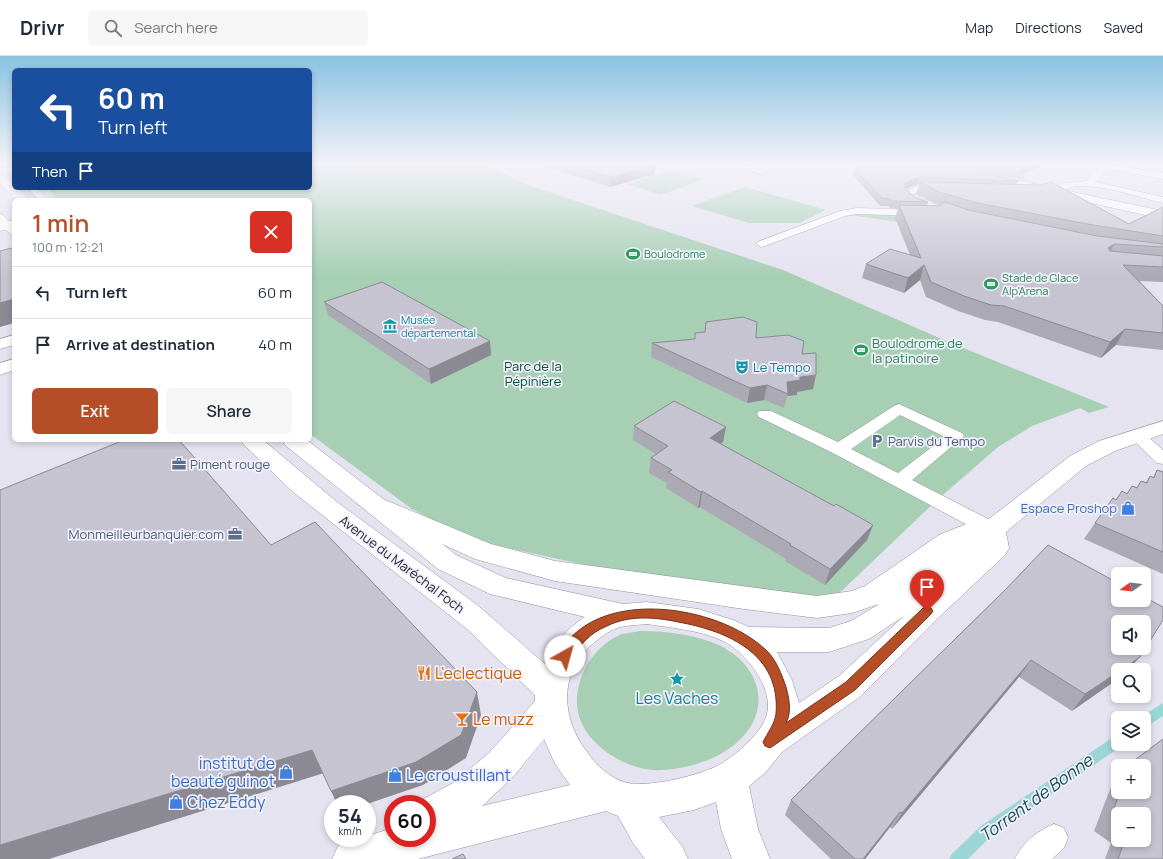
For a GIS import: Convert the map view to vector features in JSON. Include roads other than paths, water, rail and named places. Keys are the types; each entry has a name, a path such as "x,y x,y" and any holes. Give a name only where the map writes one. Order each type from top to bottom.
{"main road":[{"path":"1097,201 1163,216"},
{"path":"0,344 12,341"},
{"path":"0,368 12,365"},
{"path":"745,640 829,640 860,631 882,618 1078,461 1137,435 1163,427"},
{"name":"Avenue du Maréchal Foch","path":"252,442 274,463 342,519 467,613 552,697"},
{"path":"295,442 447,562 473,576 507,589 623,615"},
{"path":"371,503 484,552 555,571 817,607 852,602 875,594 948,541 966,533 993,530"},
{"path":"436,835 472,825 572,803 618,797 659,800 695,792 730,778 757,757 770,742 850,686 927,611 996,548 993,530"},
{"path":"669,859 618,797 588,781 576,767 564,747 556,726 552,697 559,664 584,632 603,622 623,615 647,613 703,622 725,629 745,640 763,655 776,677 782,697 783,716 770,742"},
{"path":"436,812 466,796 502,764 552,697"},
{"path":"730,778 734,810 744,844 751,859"},
{"path":"345,859 384,839"},
{"path":"351,859 394,847"}],"lane":[{"path":"761,244 836,215 849,212 929,210 915,201"},
{"path":"839,449 899,409 956,436 899,481"},
{"path":"765,414 839,449 993,530"},
{"path":"1137,435 1163,459"},
{"path":"1030,859 1054,838"}],"waterway":[{"name":"Torrent de Bonne","path":"1151,717 1163,709"},
{"name":"Torrent de Bonne","path":"957,859 986,831 1111,745"}],"place":[{"name":"Boulodrome","path":"633,254"},
{"name":"Stade de Glace Alp'Arena","path":"991,284"},
{"name":"Musée départemental","path":"390,326"},
{"name":"Boulodrome de la patinoire","path":"861,350"},
{"name":"Le Tempo","path":"742,367"},
{"name":"Parvis du Tempo","path":"877,441"},
{"name":"Piment rouge","path":"179,464"},
{"name":"Espace Proshop","path":"1128,508"},
{"name":"Monmeilleurbanquier.com","path":"235,534"},
{"name":"L'eclectique","path":"424,673"},
{"name":"Les Vaches","path":"677,679"},
{"name":"Le muzz","path":"462,719"},
{"name":"institut de beauté guinot","path":"286,772"},
{"name":"Le croustillant","path":"395,775"},
{"name":"Chez Eddy","path":"176,802"}],"park label":[{"name":"Parc de la Pépinière","path":"533,374"}]}
